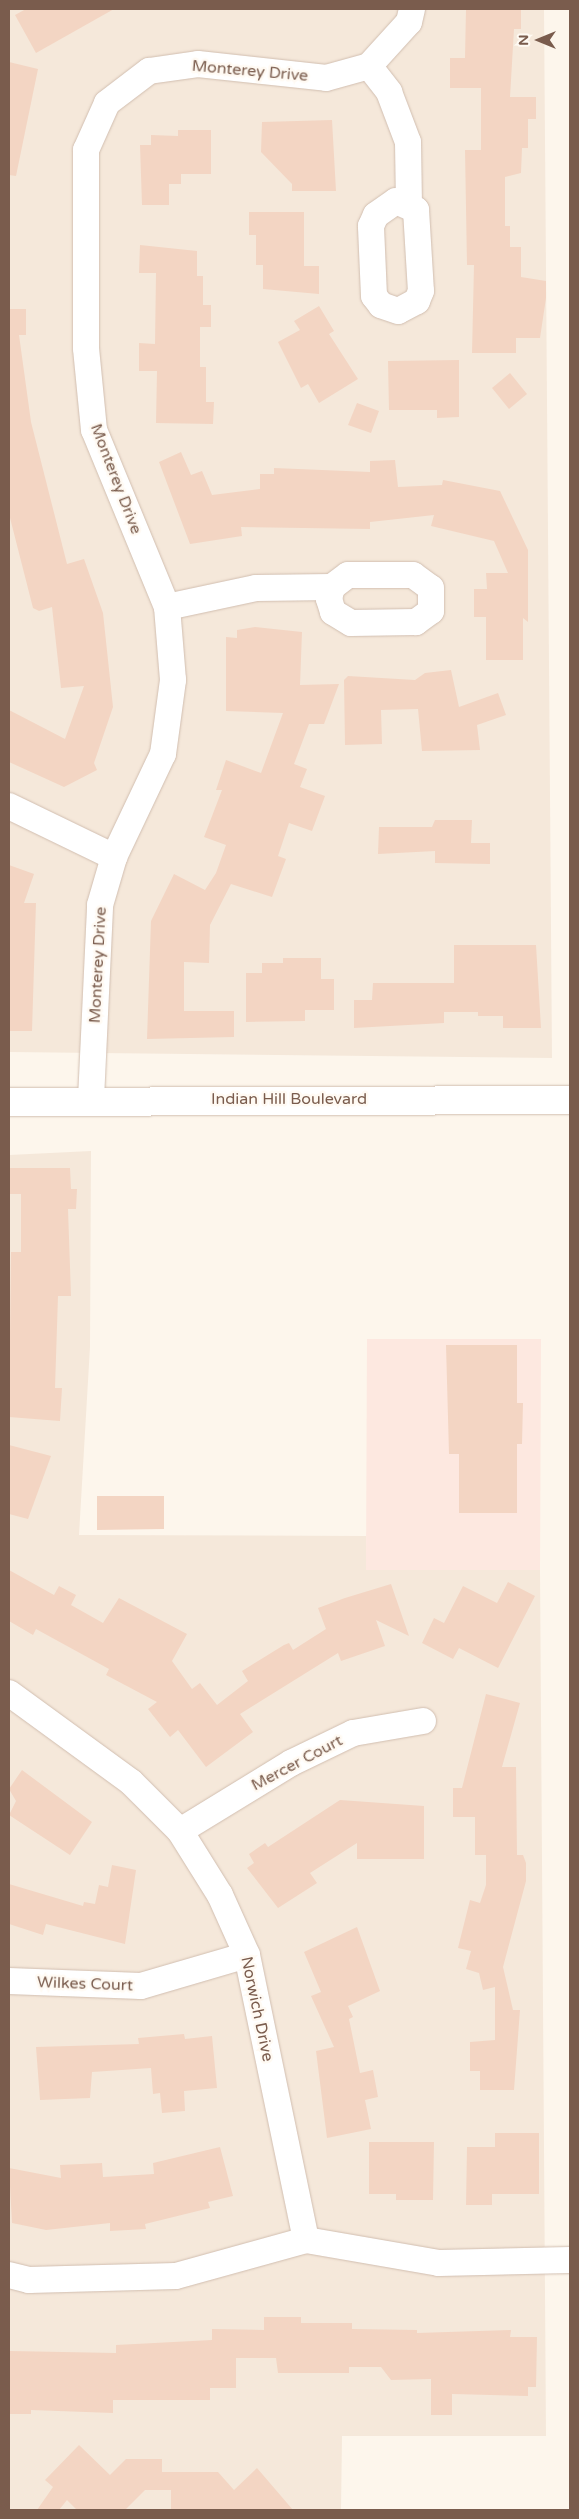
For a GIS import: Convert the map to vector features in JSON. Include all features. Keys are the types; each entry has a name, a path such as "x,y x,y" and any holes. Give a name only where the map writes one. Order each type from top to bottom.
{"street":[{"path":"409,203 408,142 389,92 369,66 409,22 412,9"},
{"name":"Monterey Drive","path":"91,1099 100,905 114,857 163,754 172,680 167,607 94,430 86,348 86,150 107,103 149,71 198,64 326,78 369,66"},
{"path":"167,607 256,588 332,587"},
{"path":"9,806 114,857"},
{"name":"Indian Hill Boulevard","path":"9,1102 91,1099 570,1100"},
{"name":"Norwich Drive","path":"9,1693 131,1782 180,1831 220,1896 247,1955 306,2240"},
{"name":"Mercer Court","path":"180,1831 291,1763 353,1733 423,1721"},
{"name":"Wilkes Court","path":"9,1981 141,1986 247,1955"},
{"path":"9,2275 28,2280 176,2276 306,2240 439,2263 570,2260"}],"shaded area":[{"path":"9,9 544,9 552,1058 9,1052"},
{"path":"91,1151 90,1347 79,1535 366,1536 367,1570 540,1570 546,2436 342,2436 341,2510 9,2510 9,1155"},
{"path":"367,1339 541,1339 540,1570 366,1570"}],"building":[{"path":"26,9 114,9 36,53 15,15"},
{"path":"466,9 521,9 521,29 514,29 510,97 536,97 536,119 528,119 528,148 522,148 521,173 505,177 505,226 510,226 510,247 521,247 521,277 546,281 546,298 540,338 516,338 516,353 472,353 474,265 467,265 465,150 481,150 481,88 450,88 450,58 465,58"},
{"path":"9,62 38,69 16,176 9,175"},
{"path":"332,120 336,191 292,191 292,184 261,152 262,122"},
{"path":"178,130 211,130 211,174 181,174 181,184 169,184 169,205 142,205 140,145 151,145 151,135 178,136"},
{"path":"249,212 304,212 304,266 319,266 319,294 263,289 263,265 256,265 256,235 249,235"},
{"path":"140,245 197,251 197,276 203,276 203,305 211,305 211,327 200,327 200,367 206,367 206,402 214,402 213,424 156,423 157,371 139,371 139,343 155,344 156,273 139,273"},
{"path":"319,306 334,331 329,334 358,379 319,403 308,384 301,388 278,342 300,330 294,321"},
{"path":"9,309 26,309 26,335 19,335 31,422 67,564 84,559 103,613 113,707 94,763 97,770 64,787 9,762 9,710 65,739 84,686 61,688 52,607 39,611 33,608 9,514"},
{"path":"459,360 459,417 437,418 437,410 389,410 388,361"},
{"path":"510,373 527,394 509,409 492,388"},
{"path":"357,403 379,411 371,433 348,425"},
{"path":"181,452 191,475 202,471 212,495 260,489 260,474 274,474 274,468 370,472 370,461 395,460 398,487 442,485 443,480 500,491 528,550 528,622 523,618 523,660 486,660 486,617 474,617 474,589 487,589 486,573 508,573 494,541 431,526 434,515 370,522 370,529 241,527 242,536 190,544 159,462"},
{"path":"255,627 302,632 300,685 339,684 324,724 309,724 294,764 307,769 300,787 325,796 312,831 289,823 278,856 286,859 272,897 231,884 210,925 209,963 184,962 184,1011 234,1011 234,1037 147,1039 151,921 174,874 205,890 216,873 226,845 204,837 222,790 216,790 226,760 261,773 283,713 226,711 226,637 237,638 237,630"},
{"path":"451,670 459,707 498,693 506,715 477,725 480,750 422,751 418,709 381,710 382,744 345,745 344,680 348,676 415,680 425,673"},
{"path":"435,820 472,820 471,843 490,843 490,864 435,863 435,851 378,854 379,827 432,827"},
{"path":"9,865 34,874 24,903 36,903 32,1031 9,1031"},
{"path":"454,945 536,945 541,1028 503,1028 503,1016 478,1016 478,1012 444,1012 444,1023 354,1028 354,1000 372,1000 373,983 454,983"},
{"path":"283,958 321,958 321,979 334,979 334,1010 305,1010 305,1021 246,1022 246,973 262,973 262,963 283,963"},
{"path":"9,1168 70,1168 71,1189 77,1189 76,1209 68,1209 71,1296 58,1296 55,1388 62,1388 60,1421 9,1417 11,1252 21,1252 21,1194 9,1194"},
{"path":"446,1345 517,1345 517,1403 523,1403 522,1444 517,1444 517,1513 459,1513 459,1454 449,1454"},
{"path":"9,1445 51,1456 28,1519 9,1514"},
{"path":"97,1496 164,1496 164,1529 97,1530"},
{"path":"9,1570 54,1595 59,1586 76,1595 71,1605 103,1623 119,1598 187,1634 172,1661 192,1689 200,1683 217,1705 248,1681 242,1671 284,1645 289,1643 293,1650 326,1629 318,1608 345,1598 391,1584 409,1636 376,1620 385,1646 341,1661 338,1653 240,1714 253,1732 206,1767 178,1730 170,1737 148,1709 157,1702 106,1675 109,1669 36,1629 33,1635 9,1621"},
{"path":"508,1582 535,1596 498,1668 459,1648 453,1659 422,1643 434,1618 444,1623 463,1586 497,1603"},
{"path":"486,1694 520,1703 502,1767 516,1767 517,1855 523,1855 526,1863 526,1881 503,1967 513,2010 520,2010 514,2090 480,2090 480,2071 470,2071 470,2042 495,2040 495,1987 483,1990 479,1973 466,1969 471,1951 458,1948 470,1900 480,1903 486,1885 486,1855 475,1855 475,1817 453,1817 453,1788 462,1788"},
{"path":"22,1770 92,1822 70,1855 9,1815 16,1801 9,1789"},
{"path":"340,1800 424,1806 424,1859 357,1859 357,1843 310,1873 317,1883 278,1908 247,1868 254,1863 249,1854 265,1843 268,1847"},
{"path":"112,1865 136,1870 125,1944 46,1924 43,1935 9,1924 9,1884 83,1906 84,1902 95,1904 99,1885 108,1887"},
{"path":"357,1927 380,1991 348,2006 353,2017 349,2019 360,2073 373,2070 378,2097 365,2100 371,2129 327,2138 316,2051 334,2047 311,1996 321,1992 304,1952"},
{"path":"184,2034 185,2039 212,2036 217,2088 184,2091 185,2111 162,2113 160,2093 153,2094 151,2068 92,2072 90,2098 40,2100 36,2047 139,2044 138,2038"},
{"path":"495,2133 539,2133 539,2194 492,2194 492,2205 466,2205 467,2147 495,2147"},
{"path":"369,2142 434,2142 433,2200 396,2200 396,2194 369,2194"},
{"path":"220,2147 233,2196 208,2202 210,2208 145,2224 146,2229 110,2231 110,2223 46,2230 12,2223 9,2168 61,2178 60,2165 102,2163 103,2177 154,2174 153,2163"},
{"path":"264,2317 301,2317 301,2323 352,2323 352,2329 417,2330 417,2333 511,2330 510,2337 537,2337 536,2387 528,2387 528,2396 452,2394 452,2415 431,2415 431,2379 391,2380 381,2367 349,2367 349,2373 278,2373 276,2358 236,2358 236,2388 210,2388 210,2400 113,2400 113,2413 31,2410 31,2414 9,2414 9,2351 116,2353 116,2345 212,2340 212,2329 264,2330"},
{"path":"79,2445 110,2475 126,2459 162,2459 162,2472 218,2472 234,2490 257,2468 293,2510 171,2510 171,2490 145,2490 125,2510 77,2510 67,2500 59,2510 37,2510 53,2487 45,2480"}]}
